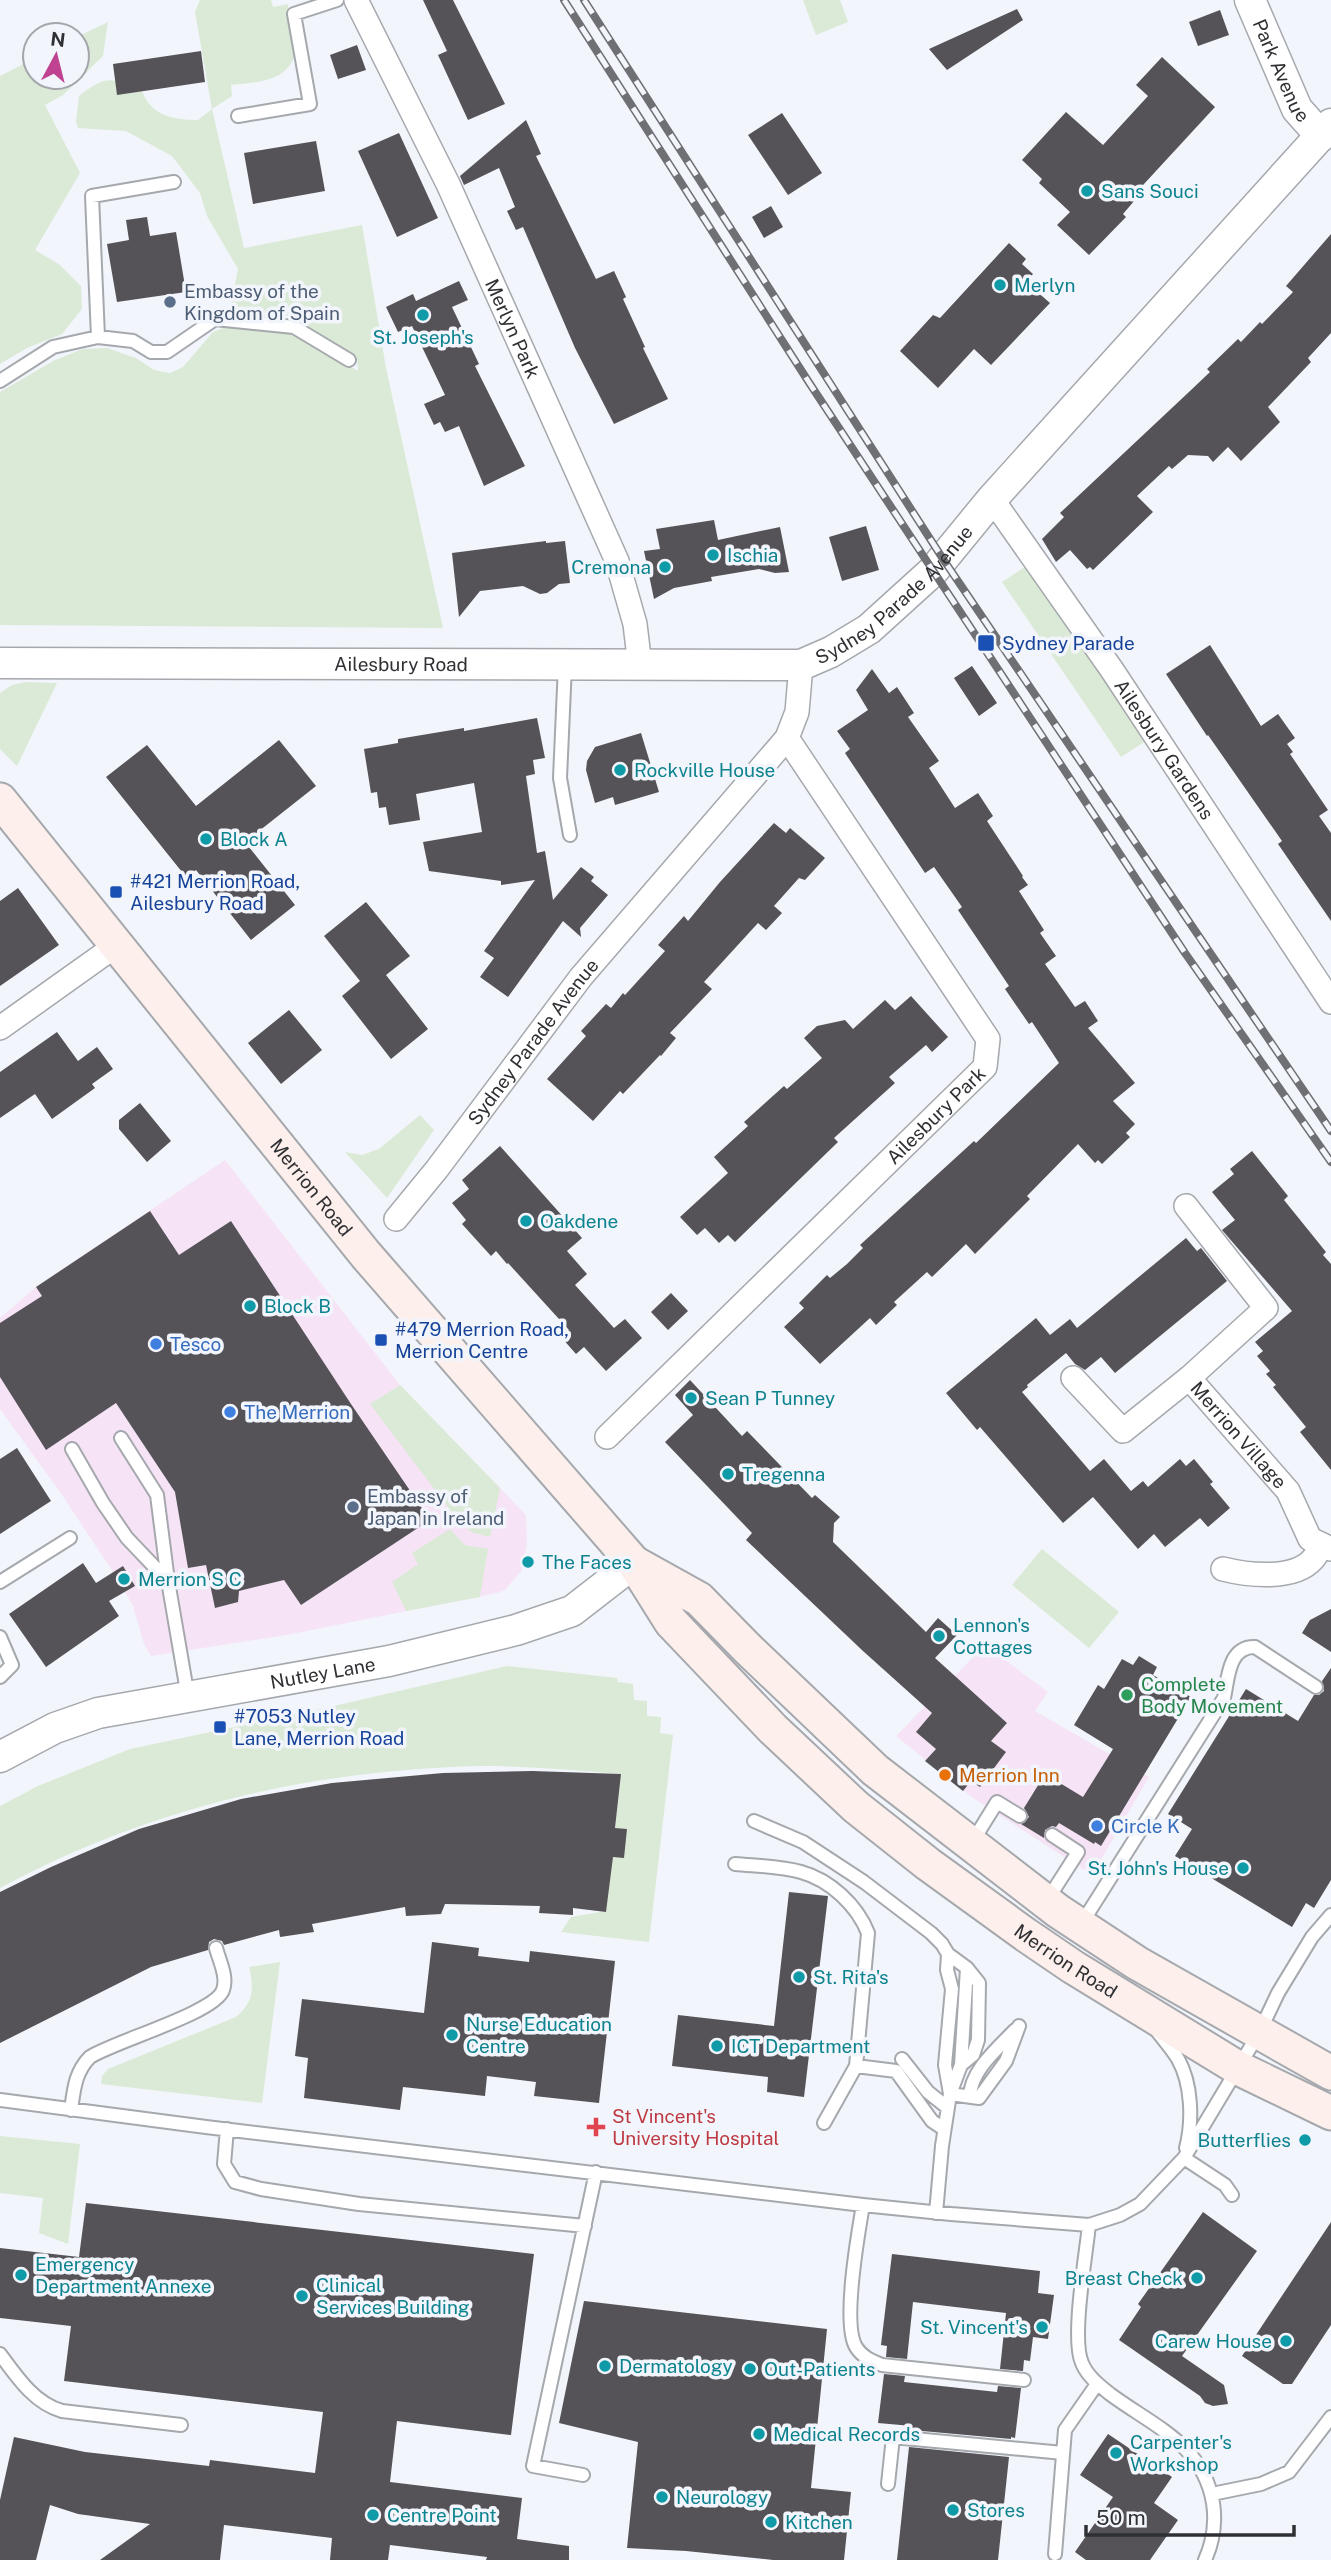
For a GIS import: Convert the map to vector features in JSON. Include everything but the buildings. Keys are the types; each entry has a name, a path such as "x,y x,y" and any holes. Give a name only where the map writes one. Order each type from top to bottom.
{"main road":[{"name":"Merrion Road","path":"0,800 366,1255 634,1563 671,1622 823,1777 928,1864 1026,1935 1238,2068 1331,2113"},
{"name":"Merrion Road","path":"634,1563 699,1599 875,1770 1046,1902 1137,1963 1331,2073"},
{"path":"823,1777 852,1748"}],"street":[{"name":"Merlyn Park","path":"356,0 448,184 617,561 635,624 640,666"},
{"name":"Park Avenue","path":"1250,0 1297,110 1326,130"},
{"name":"Sydney Parade Avenue","path":"396,1219 581,977 787,738 797,712 801,665 831,653 869,629 933,571 992,499 1326,130"},
{"name":"Ailesbury Gardens","path":"992,499 1112,670 1331,1002"},
{"name":"Ailesbury Road","path":"0,663 801,665"},
{"name":"Ailesbury Park","path":"607,1437 985,1067 988,1040 787,738"},
{"path":"0,1028 118,944"},
{"path":"1186,1206 1266,1308 1189,1378"},
{"name":"Merrion Village","path":"1073,1378 1123,1431 1189,1378 1288,1491 1310,1539 1326,1547"},
{"path":"1223,1569 1248,1576 1287,1573 1312,1561 1326,1547"},
{"name":"Nutley Lane","path":"3,1749 97,1713 388,1661 516,1630 572,1611 634,1563"}],"lane":[{"path":"238,116 310,104 294,14 337,0"},
{"path":"98,337 92,197 174,182"},
{"path":"0,381 53,347 98,337 134,341 150,352 167,352 215,319 294,327 349,360"},
{"path":"565,665 560,778 570,835"},
{"path":"121,1438 157,1495 168,1581 188,1697"},
{"path":"72,1448 103,1503 127,1538 168,1581"},
{"path":"0,1582 70,1538"},
{"path":"0,1637 12,1665 0,1677"},
{"path":"1080,1926 1224,1699 1227,1673 1239,1653 1247,1647 1255,1647 1316,1687"},
{"path":"971,1844 998,1802 1020,1816"},
{"path":"754,1821 803,1842 864,1882 931,1933 948,1954 967,1968 979,1983 978,2040 973,2055 961,2065 950,2094 936,2213"},
{"path":"1046,1902 1078,1852 1052,1835"},
{"path":"735,1864 800,1872 816,1877 849,1901 863,1920 868,1933 856,2066 824,2123"},
{"path":"0,2099 71,2110 863,2205 1089,2225 1120,2215 1140,2204 1184,2158 1259,2033 1278,1993 1306,1948 1331,1915"},
{"path":"71,2110 76,2076 90,2057 183,2018 219,1996 224,1989 224,1977 216,1948"},
{"path":"948,1954 947,1970 952,1989 945,2065 950,2094"},
{"path":"1141,2009 1178,2060 1187,2088 1191,2130 1184,2158"},
{"path":"950,2094 970,2098 979,2098 1006,2061 1019,2026 987,2059 970,2087 970,2098"},
{"path":"902,2059 929,2094 948,2108"},
{"path":"856,2066 896,2071 932,2121 944,2129"},
{"path":"227,2129 224,2164 235,2182 261,2189 359,2204 584,2226"},
{"path":"1184,2158 1225,2185 1232,2195"},
{"path":"583,2474 533,2466 596,2172"},
{"path":"863,2205 850,2308 850,2332 856,2347 867,2360 883,2365 1024,2381"},
{"path":"1089,2225 1077,2340 1082,2363 1097,2384 1180,2443 1195,2458 1210,2485 1215,2515 1211,2547 1205,2560"},
{"path":"0,2354 22,2383 47,2406 62,2411 181,2425"},
{"path":"1055,2554 1065,2430 1097,2384"},
{"path":"1212,2494 1261,2484 1289,2472 1331,2417"},
{"path":"888,2484 893,2437 1063,2453"}],"shaded area":[{"path":"225,1160 400,1385 526,1515 527,1543 522,1570 505,1590 287,1635 151,1656 144,1644 133,1606 113,1572 0,1409 0,1318 36,1287"},
{"path":"985,1645 1048,1692 1035,1711 1149,1777 1092,1875 973,1798 896,1736"}],"green space":[{"path":"200,0 271,0 273,7 288,4 294,58 289,66 267,80 231,85 232,96 212,109 195,12"},
{"path":"803,0 840,0 848,22 816,35"},
{"path":"108,22 103,56 91,68 91,30"},
{"path":"21,65 21,91 67,91 45,105 80,173 35,250 60,265 81,286 82,309 62,334 27,348 0,364 0,76"},
{"path":"109,80 142,91 151,106 164,115 198,120 212,109 244,248 362,225 386,368 443,628 0,625 0,392 55,360 83,349 107,348 136,358 154,370 170,373 183,367 213,332 228,326 291,332 358,371 357,358 285,315 230,310 238,269 207,216 200,193 172,156 126,131 78,128 76,122 79,96 91,91 97,84"},
{"path":"1025,567 1146,741 1121,757 1002,582"},
{"path":"26,682 57,683 17,766 0,749 0,693 12,685"},
{"path":"420,1115 434,1130 387,1198 345,1152 362,1155 379,1149"},
{"path":"400,1385 500,1488 490,1537 471,1532 454,1515 370,1404"},
{"path":"450,1529 465,1545 488,1549 480,1597 406,1611 392,1582 418,1564 412,1553"},
{"path":"1042,1549 1119,1612 1089,1648 1012,1585"},
{"path":"507,1666 617,1678 618,1682 633,1684 634,1700 647,1701 647,1716 661,1717 660,1733 673,1735 649,1942 561,1932 571,1917 606,1911 621,1774 600,1772 515,1767 451,1767 333,1778 276,1789 218,1802 107,1838 0,1888 0,1806 38,1786 130,1749"},
{"path":"280,1962 262,2103 101,2084 102,2076 108,2069 236,2017 246,2006 251,1994 249,1967"},
{"path":"0,2136 80,2144 68,2244 39,2233 43,2198 0,2193"}],"railway":[{"path":"564,0 810,384 1185,953 1331,1162"},
{"path":"584,0 943,559 1331,1131"}],"place":[{"name":"Sans Souci","path":"1087,191"},
{"name":"Merlyn","path":"1000,285"},
{"name":"Embassy of the Kingdom of Spain","path":"170,302"},
{"name":"St. Joseph's","path":"423,315"},
{"name":"Ischia","path":"713,555"},
{"name":"Cremona","path":"665,567"},
{"name":"Sydney Parade","path":"986,643"},
{"name":"Rockville House","path":"620,770"},
{"name":"Block A","path":"206,839"},
{"name":"#421 Merrion Road, Ailesbury Road","path":"116,892"},
{"name":"Oakdene","path":"526,1221"},
{"name":"Block B","path":"250,1306"},
{"name":"#479 Merrion Road, Merrion Centre","path":"381,1340"},
{"name":"Tesco","path":"156,1344"},
{"name":"Sean P Tunney","path":"691,1398"},
{"name":"The Merrion","path":"230,1412"},
{"name":"Tregenna","path":"728,1474"},
{"name":"Embassy of Japan in Ireland","path":"353,1507"},
{"name":"The Faces","path":"528,1562"},
{"name":"Merrion S C","path":"124,1579"},
{"name":"Lennon's Cottages","path":"939,1636"},
{"name":"Complete Body Movement","path":"1127,1695"},
{"name":"#7053 Nutley Lane, Merrion Road","path":"220,1727"},
{"name":"Merrion Inn","path":"945,1775"},
{"name":"Circle K","path":"1097,1826"},
{"name":"St. John's House","path":"1243,1868"},
{"name":"St. Rita's","path":"799,1977"},
{"name":"Nurse Education Centre","path":"452,2035"},
{"name":"ICT Department","path":"717,2046"},
{"name":"St Vincent's University Hospital","path":"596,2127"},
{"name":"Butterflies","path":"1305,2140"},
{"name":"Emergency Department Annexe","path":"21,2275"},
{"name":"Breast Check","path":"1197,2278"},
{"name":"Clinical Services Building","path":"302,2296"},
{"name":"St. Vincent's","path":"1042,2327"},
{"name":"Carew House","path":"1286,2341"},
{"name":"Dermatology","path":"605,2366"},
{"name":"Out-Patients","path":"750,2369"},
{"name":"Medical Records","path":"759,2434"},
{"name":"Carpenter's Workshop","path":"1116,2453"},
{"name":"Neurology","path":"662,2497"},
{"name":"Stores","path":"953,2510"},
{"name":"Centre Point","path":"373,2515"},
{"name":"Kitchen","path":"771,2522"}]}
